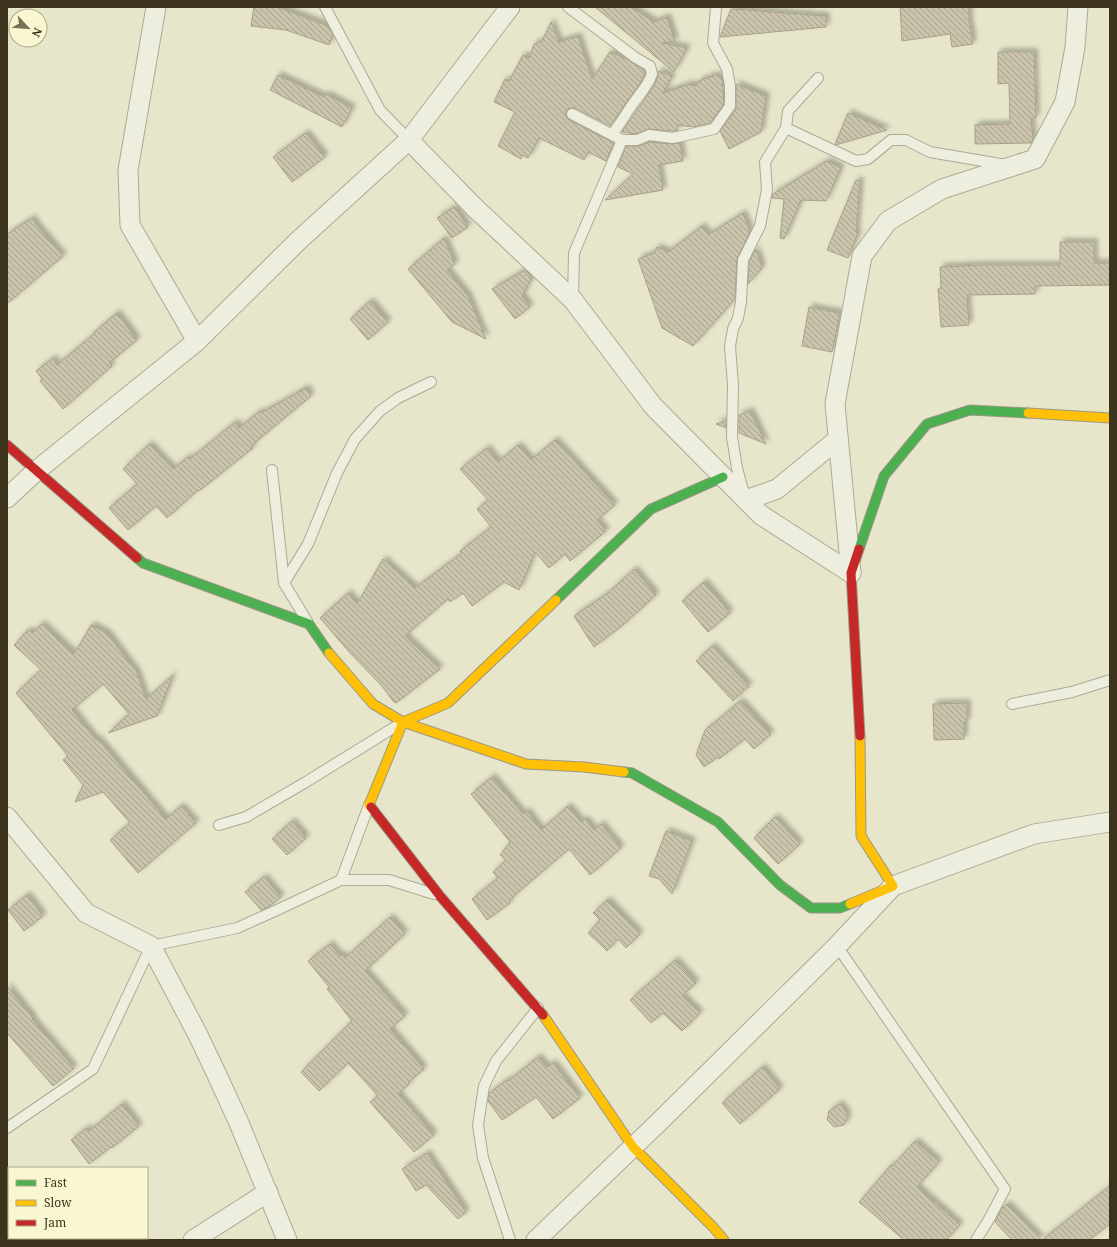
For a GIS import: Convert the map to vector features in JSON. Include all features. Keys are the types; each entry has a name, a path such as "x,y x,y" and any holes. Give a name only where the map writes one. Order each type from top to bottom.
{"street":[{"path":"156,7 128,170 130,225 197,341"},
{"path":"7,509 13,493 36,471 197,341 298,241 409,140 510,7"},
{"path":"893,886 861,836 860,727 851,573 835,404 862,256 888,221 942,189 1035,159 1065,102 1076,47 1078,7"},
{"path":"409,140 474,207 573,300 653,406 761,515 851,573"},
{"path":"851,573 884,476 927,424 970,410 1110,418"},
{"path":"746,500 777,489 838,439"},
{"path":"7,445 143,563 309,624 323,646 373,704 403,722 526,764 584,767 632,773 718,822 780,885 811,908 840,908 893,886 1034,834 1110,822"},
{"path":"718,1236 634,1148 538,1008 440,896 369,805 403,722 448,703 651,509 723,477"},
{"path":"7,817 86,913 151,946 197,1033 239,1123 287,1240"},
{"path":"536,1240 634,1148 837,946 893,886"},
{"path":"193,1240 268,1192"}],"lane":[{"path":"325,7 380,110 409,140"},
{"path":"568,7 636,58 650,66 652,74 650,81 622,123 612,134"},
{"path":"572,114 622,140 637,140 649,135 673,138 714,129 730,106 730,86 727,69 713,43 716,7"},
{"path":"746,500 737,468 732,437 733,385 730,346 733,329 738,318 741,302 743,260 760,226 767,190 765,162 786,128 788,111 818,78"},
{"path":"786,128 856,161 868,159 891,140 906,140 930,152 1014,166"},
{"path":"573,300 574,253 622,140"},
{"path":"284,583 308,544 337,473 355,439 380,411 398,398 431,382"},
{"path":"272,470 284,583 309,624"},
{"path":"1012,704 1072,692 1110,680"},
{"path":"219,825 246,817 403,722"},
{"path":"341,880 369,805"},
{"path":"7,1128 93,1069 151,946 237,928 341,880 389,880 440,896"},
{"path":"837,946 1005,1189 976,1240"},
{"path":"510,1240 483,1158 478,1125 484,1086 496,1061 538,1008"}],"building":[{"path":"254,7 277,7 328,26 333,35 329,45 286,30 251,26"},
{"path":"595,7 631,7 654,22 667,17 675,41 662,43 687,48 674,72"},
{"path":"900,7 969,7 969,20 973,44 952,47 950,34 902,41"},
{"path":"731,9 826,16 826,27 720,37"},
{"path":"551,22 559,42 578,36 592,79 610,52 625,58 644,70 645,74 640,83 610,126 575,108 569,108 566,111 566,117 569,120 614,143 606,161 588,152 584,160 539,138 528,158 522,155 521,159 498,146 515,112 494,102 505,79 509,81 523,55 529,58 534,44 542,41"},
{"path":"998,52 1034,52 1036,118 1031,118 1033,139 1031,143 975,144 975,125 1010,124 1009,83 998,84"},
{"path":"658,71 672,76 663,93 690,84 696,86 699,81 715,75 722,78 724,104 710,123 693,127 677,125 678,130 673,131 649,129 636,134 622,132 654,86 658,76"},
{"path":"278,75 324,97 326,94 352,108 342,127 270,90"},
{"path":"736,84 766,96 761,132 729,149 720,131 736,109"},
{"path":"848,113 887,130 836,145 835,144"},
{"path":"306,133 325,157 292,182 273,157"},
{"path":"650,142 672,144 680,143 683,161 659,165 663,190 605,200 633,174 618,167 626,146 639,146"},
{"path":"827,161 841,168 826,201 801,200 784,239 780,238 784,199 772,198 773,194"},
{"path":"856,180 860,181 856,232 858,233 848,258 827,250"},
{"path":"454,207 468,227 452,238 437,218"},
{"path":"743,213 750,232 737,259 735,299 693,346 662,328 638,259 654,253 657,247 668,252 702,226 708,235"},
{"path":"32,218 63,256 7,304 7,234"},
{"path":"444,238 455,264 447,270 468,296 486,339 452,322 408,269"},
{"path":"1060,242 1094,242 1094,263 1110,263 1110,285 1035,286 1035,294 967,295 969,325 941,327 938,289 941,288 940,267 981,265 1060,265"},
{"path":"756,249 762,268 748,284 749,262"},
{"path":"525,270 532,277 522,296 530,307 515,319 492,289"},
{"path":"370,301 388,322 368,340 350,319"},
{"path":"809,307 840,313 832,352 802,346"},
{"path":"117,313 137,340 109,363 112,366 63,409 40,381 42,379 36,371 53,358 57,365"},
{"path":"306,388 311,396 251,446 253,448 199,491 198,490 167,518 156,506 128,530 109,508 137,484 123,469 149,444 173,469 188,457 190,459 235,422 239,428 260,411 261,413"},
{"path":"750,411 766,444 739,433 739,415"},
{"path":"726,420 726,428 716,424"},
{"path":"555,440 615,505 597,520 606,531 570,561 565,554 549,568 535,552 519,590 504,582 472,606 463,593 450,602 448,599 405,636 440,669 396,703 394,702 381,685 350,653 320,618 348,593 357,604 383,559 415,588 462,553 460,551 491,527 477,509 488,500 460,469 487,448 498,462 518,445 531,460"},
{"path":"634,569 656,595 623,625 594,647 574,616 608,593"},
{"path":"704,582 730,613 708,632 682,601"},
{"path":"42,624 74,654 91,625 107,633 136,670 146,699 173,675 157,716 108,733 129,714 103,684 72,710 96,740 98,739 166,819 181,806 196,823 138,873 110,840 130,823 103,792 75,802 83,785 63,760 68,756 16,693 41,670 14,645 28,630 32,633"},
{"path":"712,646 749,686 733,701 696,661"},
{"path":"740,701 771,734 754,749 745,739 719,759 718,757 704,767 696,755 705,730"},
{"path":"967,703 967,721 964,722 964,739 934,740 933,704"},
{"path":"492,777 523,814 527,811 541,830 568,806 581,822 585,819 594,830 601,824 621,848 590,875 569,849 509,900 510,903 487,920 472,899 498,878 493,872 506,860 500,855 510,842 471,794"},
{"path":"775,817 800,844 778,864 754,838"},
{"path":"292,821 306,838 287,855 272,839"},
{"path":"666,831 692,841 672,894 659,879 649,876"},
{"path":"264,877 281,897 270,906 261,910 245,892"},
{"path":"27,895 43,916 24,931 8,910"},
{"path":"607,900 640,934 626,948 618,939 607,951 588,933 600,920 593,913"},
{"path":"390,917 405,934 365,971 405,1016 390,1029 424,1069 398,1094 434,1135 414,1152 370,1102 378,1096 348,1063 319,1091 301,1072 352,1021 327,989 329,987 308,961 330,944 340,956 342,954 345,958"},
{"path":"675,960 696,983 682,996 700,1013 682,1031 663,1013 651,1023 630,1000"},
{"path":"7,986 33,1018 32,1019 74,1068 53,1086 7,1033"},
{"path":"538,1057 547,1067 553,1063 580,1098 553,1119 536,1097 502,1120 488,1101 489,1093 507,1080 508,1081"},
{"path":"762,1067 780,1089 740,1124 722,1103"},
{"path":"122,1104 139,1126 89,1164 71,1140 87,1128 89,1131"},
{"path":"840,1104 847,1114 847,1119 844,1125 834,1127 827,1120 829,1111"},
{"path":"915,1141 939,1162 917,1187 960,1225 946,1240 904,1240 859,1202 891,1165 892,1166"},
{"path":"427,1153 466,1212 458,1219 426,1185 416,1191 402,1169"},
{"path":"1110,1186 1110,1224 1089,1240 1042,1240"},
{"path":"1007,1204 1042,1240 1012,1240 995,1222 1002,1208"}],"traffic: fast":[{"path":"859,549 884,476 927,424 970,410 1028,413"},
{"path":"556,600 651,509 723,477"},
{"path":"137,558 143,563 309,624 329,653"},
{"path":"624,772 632,773 718,822 780,885 811,908 840,908 850,904"}],"traffic: slow":[{"path":"1028,413 1110,418"},
{"path":"371,807 369,805 403,722 448,703 556,600"},
{"path":"329,653 373,704 403,722 526,764 584,767 624,772"},
{"path":"850,904 893,886 861,836 860,736"},
{"path":"543,1015 633,1147 713,1227 724,1240"}],"traffic: jam":[{"path":"7,445 137,558"},
{"path":"859,549 851,573 860,736"},
{"path":"371,807 440,896 543,1015"}]}
